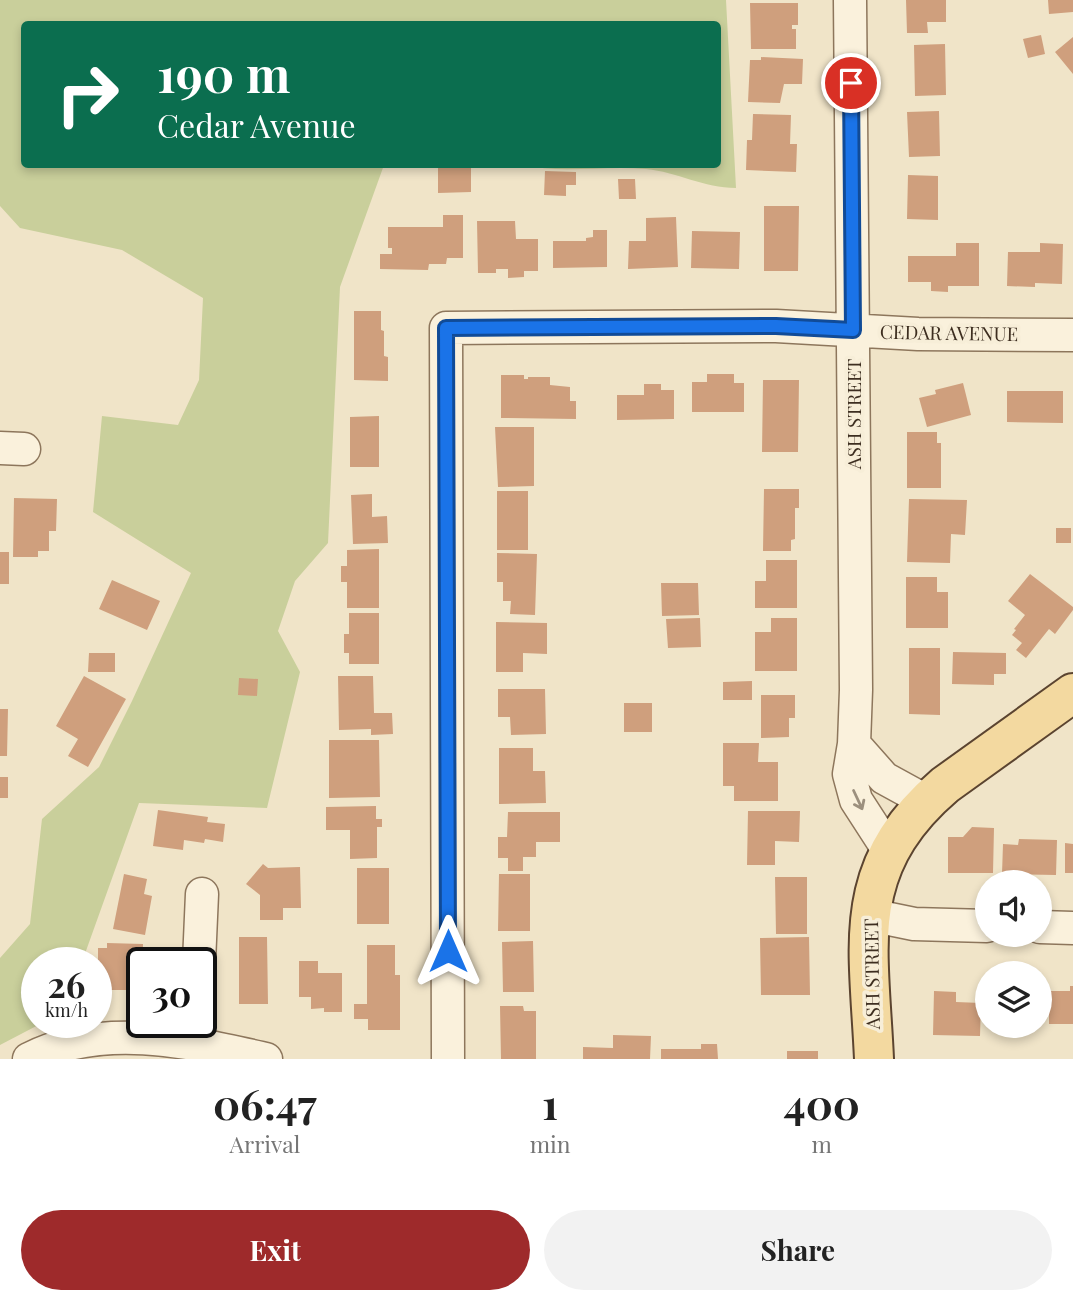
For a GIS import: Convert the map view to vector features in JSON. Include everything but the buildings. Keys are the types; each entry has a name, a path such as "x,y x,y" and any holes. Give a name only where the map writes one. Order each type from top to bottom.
{"main road":[{"path":"906,826 945,785 1073,693"},
{"name":"ASH STREET","path":"874,1059 870,915 876,881 906,826"}],"street":[{"name":"ASH STREET","path":"850,0 856,691 854,744 849,774 856,800 906,826"},
{"name":"CEDAR AVENUE","path":"448,1059 446,328 776,326 918,334 1073,335"},
{"path":"854,744 884,778 906,826"},
{"path":"200,947 202,894"},
{"path":"870,915 914,924 975,926"},
{"path":"1052,927 1073,928"},
{"path":"29,1059 43,1052 84,1041 166,1038"},
{"path":"209,1038 266,1059"}],"green space":[{"path":"0,0 726,0 736,188 646,169 615,168 721,168 721,21 21,21 21,168 383,168 340,287 328,543 295,581 278,631 300,672 267,808 139,803 87,947 21,947 21,1034 0,1045 0,958 30,924 42,819 99,767 191,573 93,512 102,416 178,425 199,380 203,298 122,250 20,228 0,206"},
{"path":"537,168 615,168 568,169"}],"route":[{"path":"448,951 446,328 776,326 853,330 851,83"}]}
